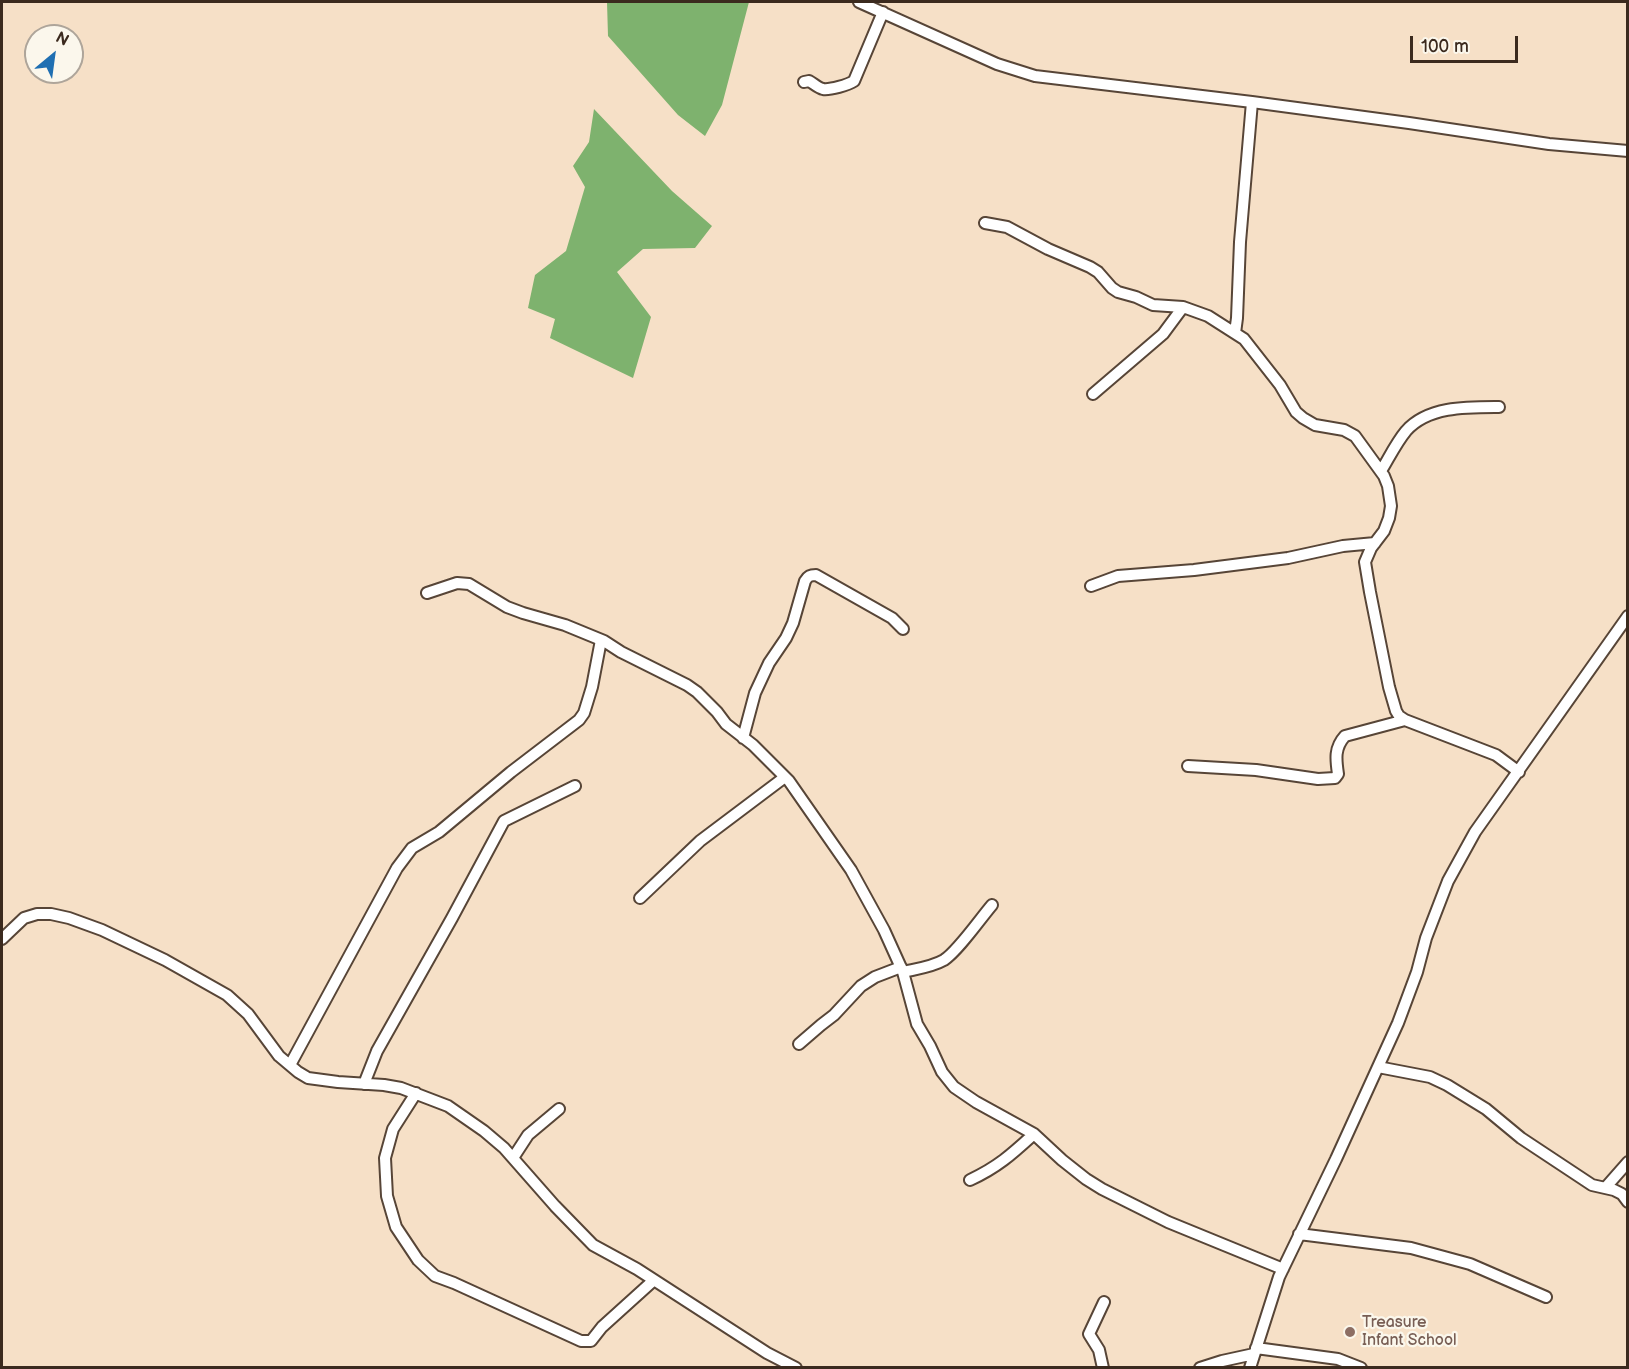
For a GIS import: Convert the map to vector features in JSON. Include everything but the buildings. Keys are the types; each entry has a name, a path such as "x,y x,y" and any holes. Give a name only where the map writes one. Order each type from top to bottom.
{"street":[{"path":"859,2 997,64 1035,76 1252,102 1549,144 1628,151"},
{"path":"804,82 809,81 826,89 854,81 883,12"},
{"path":"1235,333 1240,232 1252,102"},
{"path":"986,223 1007,227 1048,249 1090,267 1118,292 1153,305 1183,307 1208,316 1249,344 1280,385 1296,412 1307,421 1315,425 1344,430 1355,436 1381,471 1388,486 1391,506 1384,531 1367,555 1365,562 1389,687 1396,711 1405,720 1496,755 1519,772"},
{"path":"1093,394 1163,334 1183,307"},
{"path":"1381,471 1404,433 1417,422 1454,409 1499,408"},
{"path":"1091,586 1118,576 1194,570 1288,558 1343,546 1375,543"},
{"path":"743,738 755,693 769,663 793,623 807,577 816,575 892,618 903,629"},
{"path":"427,593 457,583 469,584 523,614 565,625 602,640 687,685 785,777 850,870 884,930 902,969 917,1024 942,1072 962,1094 1034,1134 1086,1179 1102,1189 1168,1222 1283,1269"},
{"path":"1250,1368 1283,1269 1378,1067 1408,997 1426,938 1448,881 1475,832 1628,616"},
{"path":"290,1065 397,868 412,848 439,832 511,772 579,720 584,713 592,687 602,640"},
{"path":"1188,766 1335,778 1338,774 1336,754 1345,736 1405,720"},
{"path":"640,898 700,841 785,777"},
{"path":"364,1084 377,1051 504,821 575,786"},
{"path":"799,1044 834,1015 861,986 875,977 902,969 928,966 944,960 992,905"},
{"path":"2,939 24,918 37,914 69,918 102,930 165,960 227,995 248,1014 272,1048 308,1078 384,1084 416,1093 448,1106 484,1131 513,1158 593,1245 654,1280 767,1353 796,1368"},
{"path":"1378,1067 1430,1077 1447,1085 1486,1109 1521,1138 1593,1185 1618,1191 1628,1202"},
{"path":"416,1093 393,1129 385,1158 387,1196 396,1227 428,1272 581,1341 591,1341 602,1327 654,1280"},
{"path":"513,1158 528,1135 559,1110"},
{"path":"970,1180 1006,1160 1034,1134"},
{"path":"1606,1187 1628,1162"},
{"path":"1299,1234 1411,1248 1470,1264 1546,1297"},
{"path":"1103,1368 1101,1355 1089,1334 1104,1302"},
{"path":"1200,1368 1255,1351 1338,1359 1361,1368"}],"green space":[{"path":"607,2 749,2 722,105 705,136 678,115 608,36"},
{"path":"594,109 672,191 712,226 695,248 643,249 617,272 651,317 633,378 550,338 555,319 528,308 535,275 566,251 585,187 573,166 589,142"}],"place":[{"name":"Treasure Infant School","path":"1350,1332"}]}
